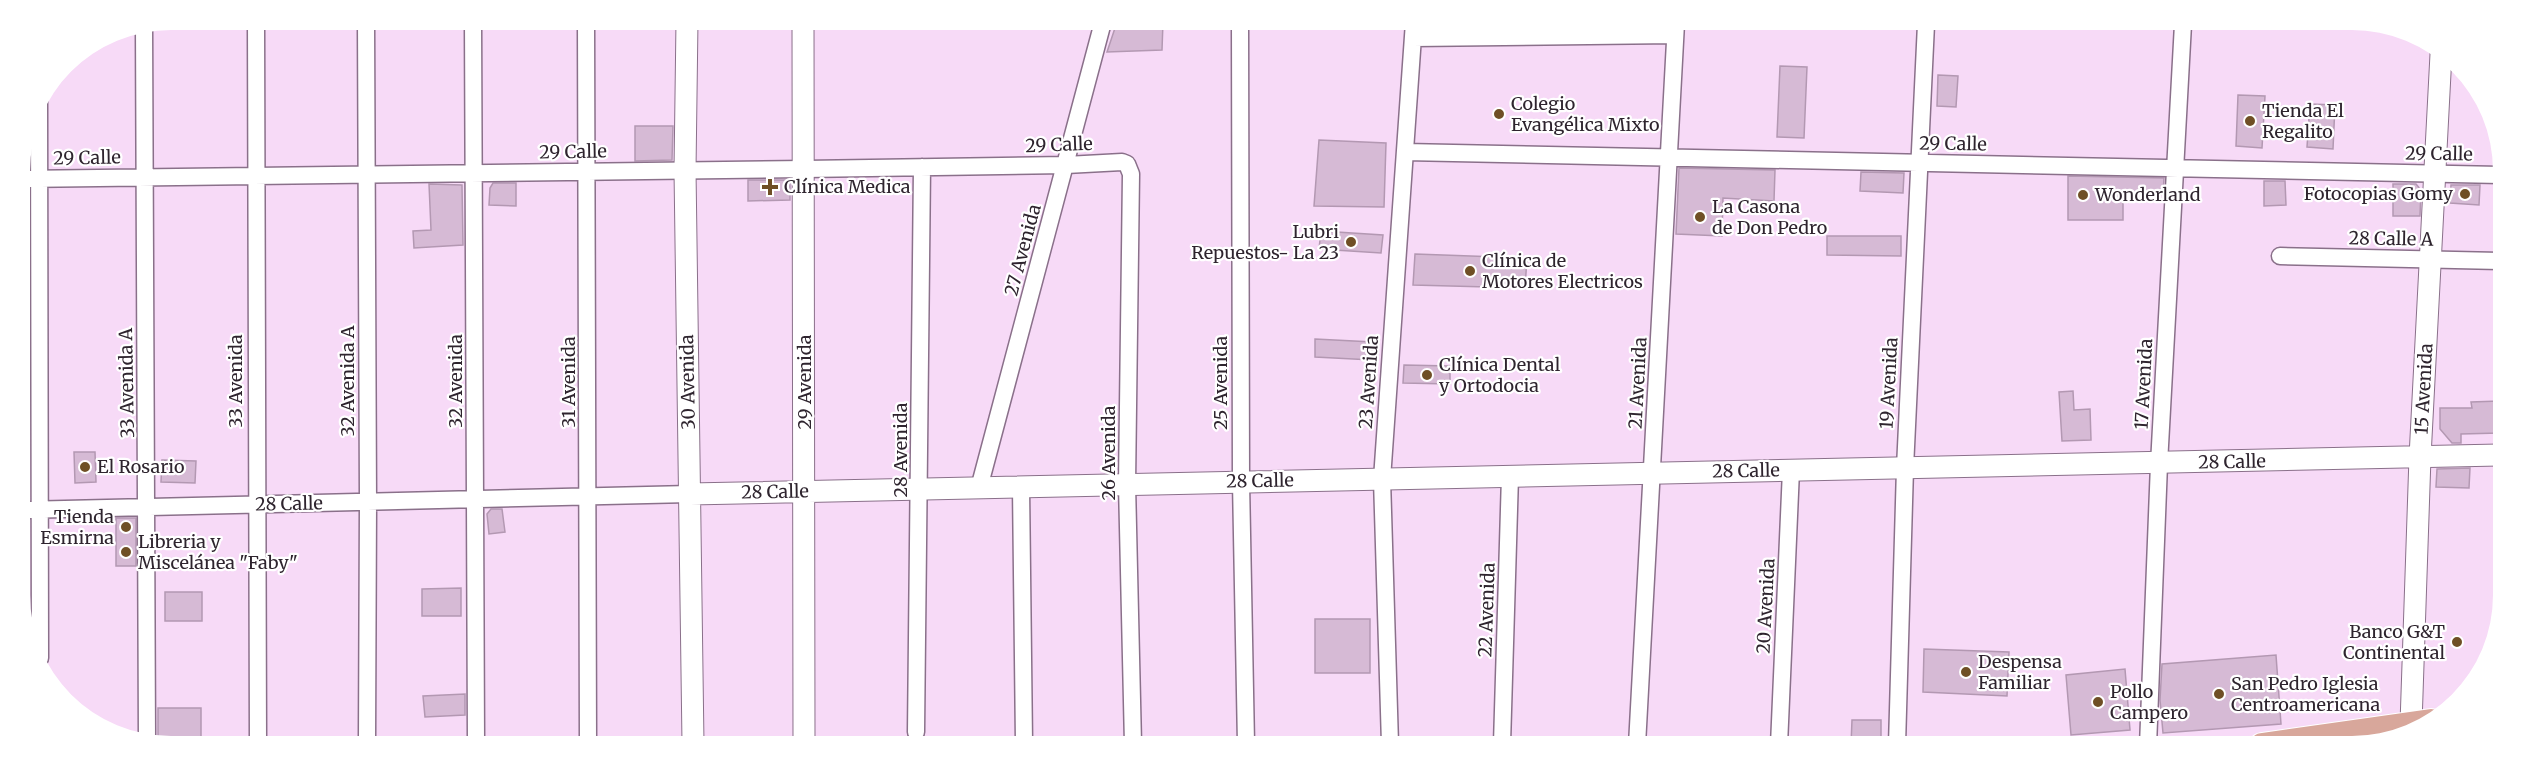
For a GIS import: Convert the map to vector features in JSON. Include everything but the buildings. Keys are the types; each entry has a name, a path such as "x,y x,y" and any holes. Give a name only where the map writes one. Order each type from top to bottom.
{"main road":[{"path":"2331,736 2405,725"}],"street":[{"name":"33 Avenida","path":"256,30 255,504 258,736"},
{"name":"32 Avenida A","path":"366,30 367,736"},
{"name":"32 Avenida","path":"473,30 476,736"},
{"name":"31 Avenida","path":"586,30 588,736"},
{"name":"30 Avenida","path":"687,30 685,170 693,736"},
{"name":"29 Avenida","path":"803,30 806,492 804,736"},
{"name":"27 Avenida","path":"979,488 1100,30"},
{"name":"25 Avenida","path":"1240,30 1241,482 1246,736"},
{"name":"23 Avenida","path":"1390,736 1382,478 1414,30"},
{"name":"21 Avenida","path":"1638,736 1676,30"},
{"name":"19 Avenida","path":"1897,736 1905,468 1926,30"},
{"name":"17 Avenida","path":"2148,736 2159,464 2184,30"},
{"name":"33 Avenida A","path":"144,33 147,734"},
{"name":"15 Avenida","path":"2421,718 2420,457 2441,61"},
{"path":"39,121 40,646"},
{"name":"29 Calle","path":"1405,152 2493,175"},
{"name":"29 Calle","path":"30,178 805,169 1066,165 1115,162 1127,164"},
{"name":"26 Avenida","path":"1127,164 1131,174 1127,484 1133,736"},
{"name":"28 Avenida","path":"916,732 922,167"},
{"name":"28 Calle A","path":"2280,256 2493,261"},
{"name":"28 Calle","path":"30,510 2493,455"},
{"name":"20 Avenida","path":"1779,736 1791,470"},
{"name":"22 Avenida","path":"1503,736 1510,476"},
{"path":"1021,487 1024,736"}],"place":[{"name":"Colegio Evangélica Mixto","path":"1499,114"},
{"name":"Tienda El Regalito","path":"2250,121"},
{"name":"Clínica Medica","path":"770,187"},
{"name":"Fotocopias Gomy","path":"2465,194"},
{"name":"Wonderland","path":"2083,195"},
{"name":"La Casona de Don Pedro","path":"1700,217"},
{"name":"Lubri Repuestos- La 23","path":"1351,242"},
{"name":"Clínica de Motores Electricos","path":"1470,271"},
{"name":"Clínica Dental y Ortodocia","path":"1427,375"},
{"name":"El Rosario","path":"85,467"},
{"name":"Tienda Esmirna","path":"126,527"},
{"name":"Libreria y Miscelánea \"Faby\"","path":"126,552"},
{"name":"Banco G&T Continental","path":"2457,642"},
{"name":"Despensa Familiar","path":"1966,672"},
{"name":"San Pedro Iglesia Centroamericana","path":"2219,694"},
{"name":"Pollo Campero","path":"2098,702"}]}
